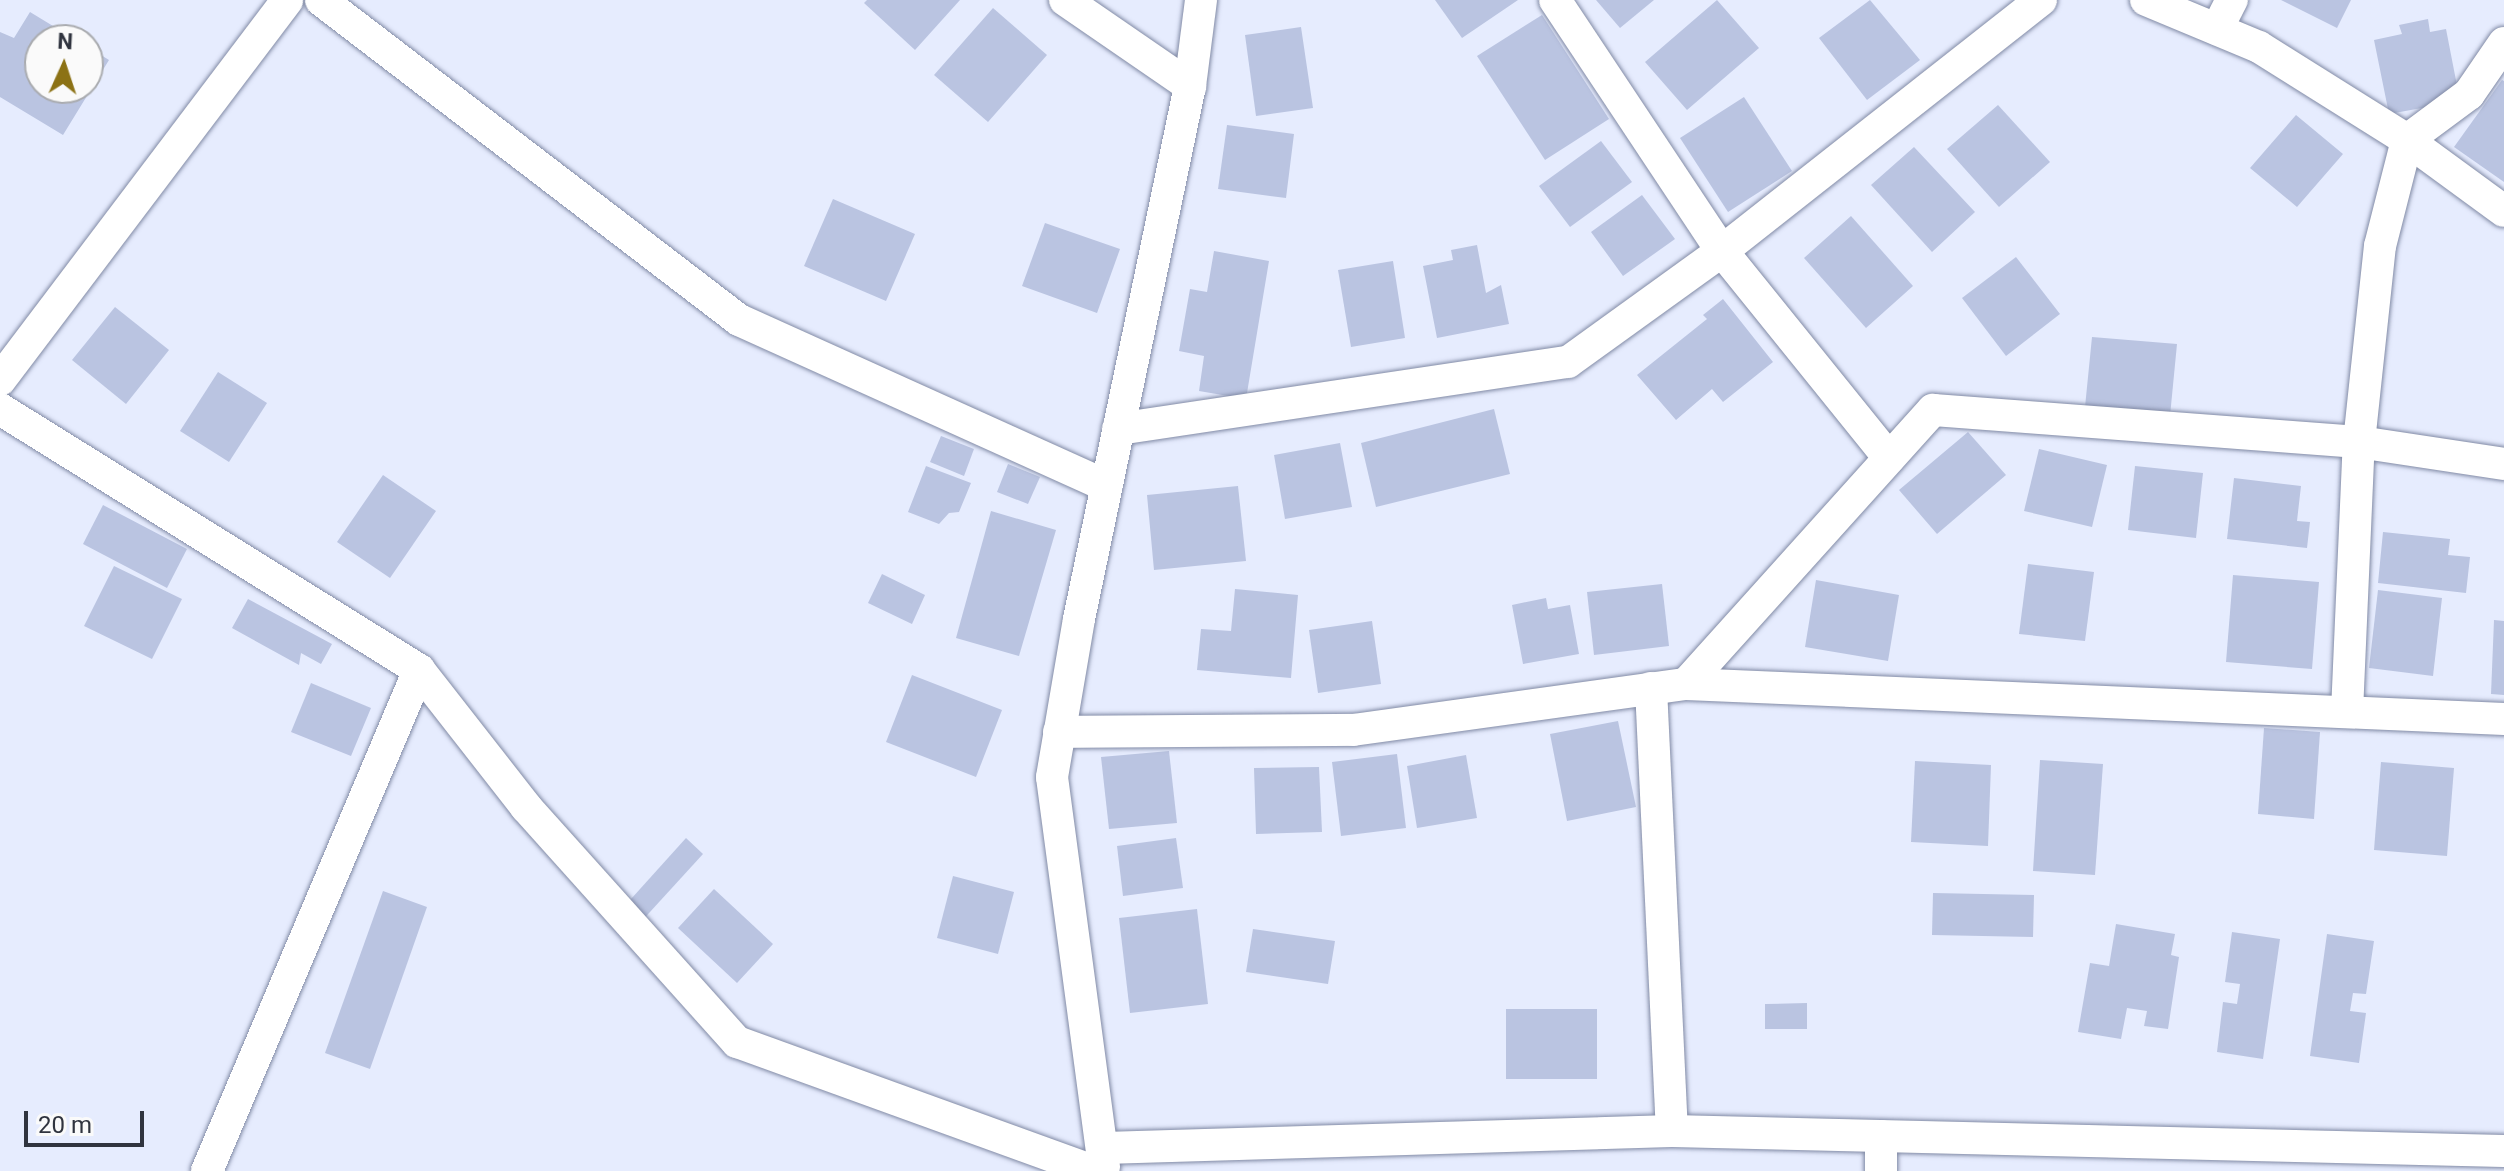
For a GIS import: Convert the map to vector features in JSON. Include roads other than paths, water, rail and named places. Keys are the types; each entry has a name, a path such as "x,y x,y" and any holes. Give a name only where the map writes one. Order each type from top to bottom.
{"street":[{"path":"0,380 287,0"},
{"path":"321,0 739,320 1106,486"},
{"path":"1065,0 1190,86"},
{"path":"1101,1163 1052,777 1106,486 1190,86 1201,0"},
{"path":"1555,0 1722,251 1889,458"},
{"path":"1118,429 1568,362 1722,251 2041,0"},
{"path":"2146,0 2259,47 2407,140 2504,211"},
{"path":"2217,29 2232,0"},
{"path":"2347,712 2359,442 2380,246 2407,140 2469,94 2504,43"},
{"path":"0,409 419,670 526,807 737,1042 1101,1163 1672,1131 2504,1151"},
{"path":"1686,684 1933,410 2359,442 2504,464"},
{"path":"207,1171 419,670"},
{"path":"1059,732 1353,730 1686,684 2504,719"},
{"path":"1651,688 1672,1131"},
{"path":"1881,1136 1881,1171"}]}
